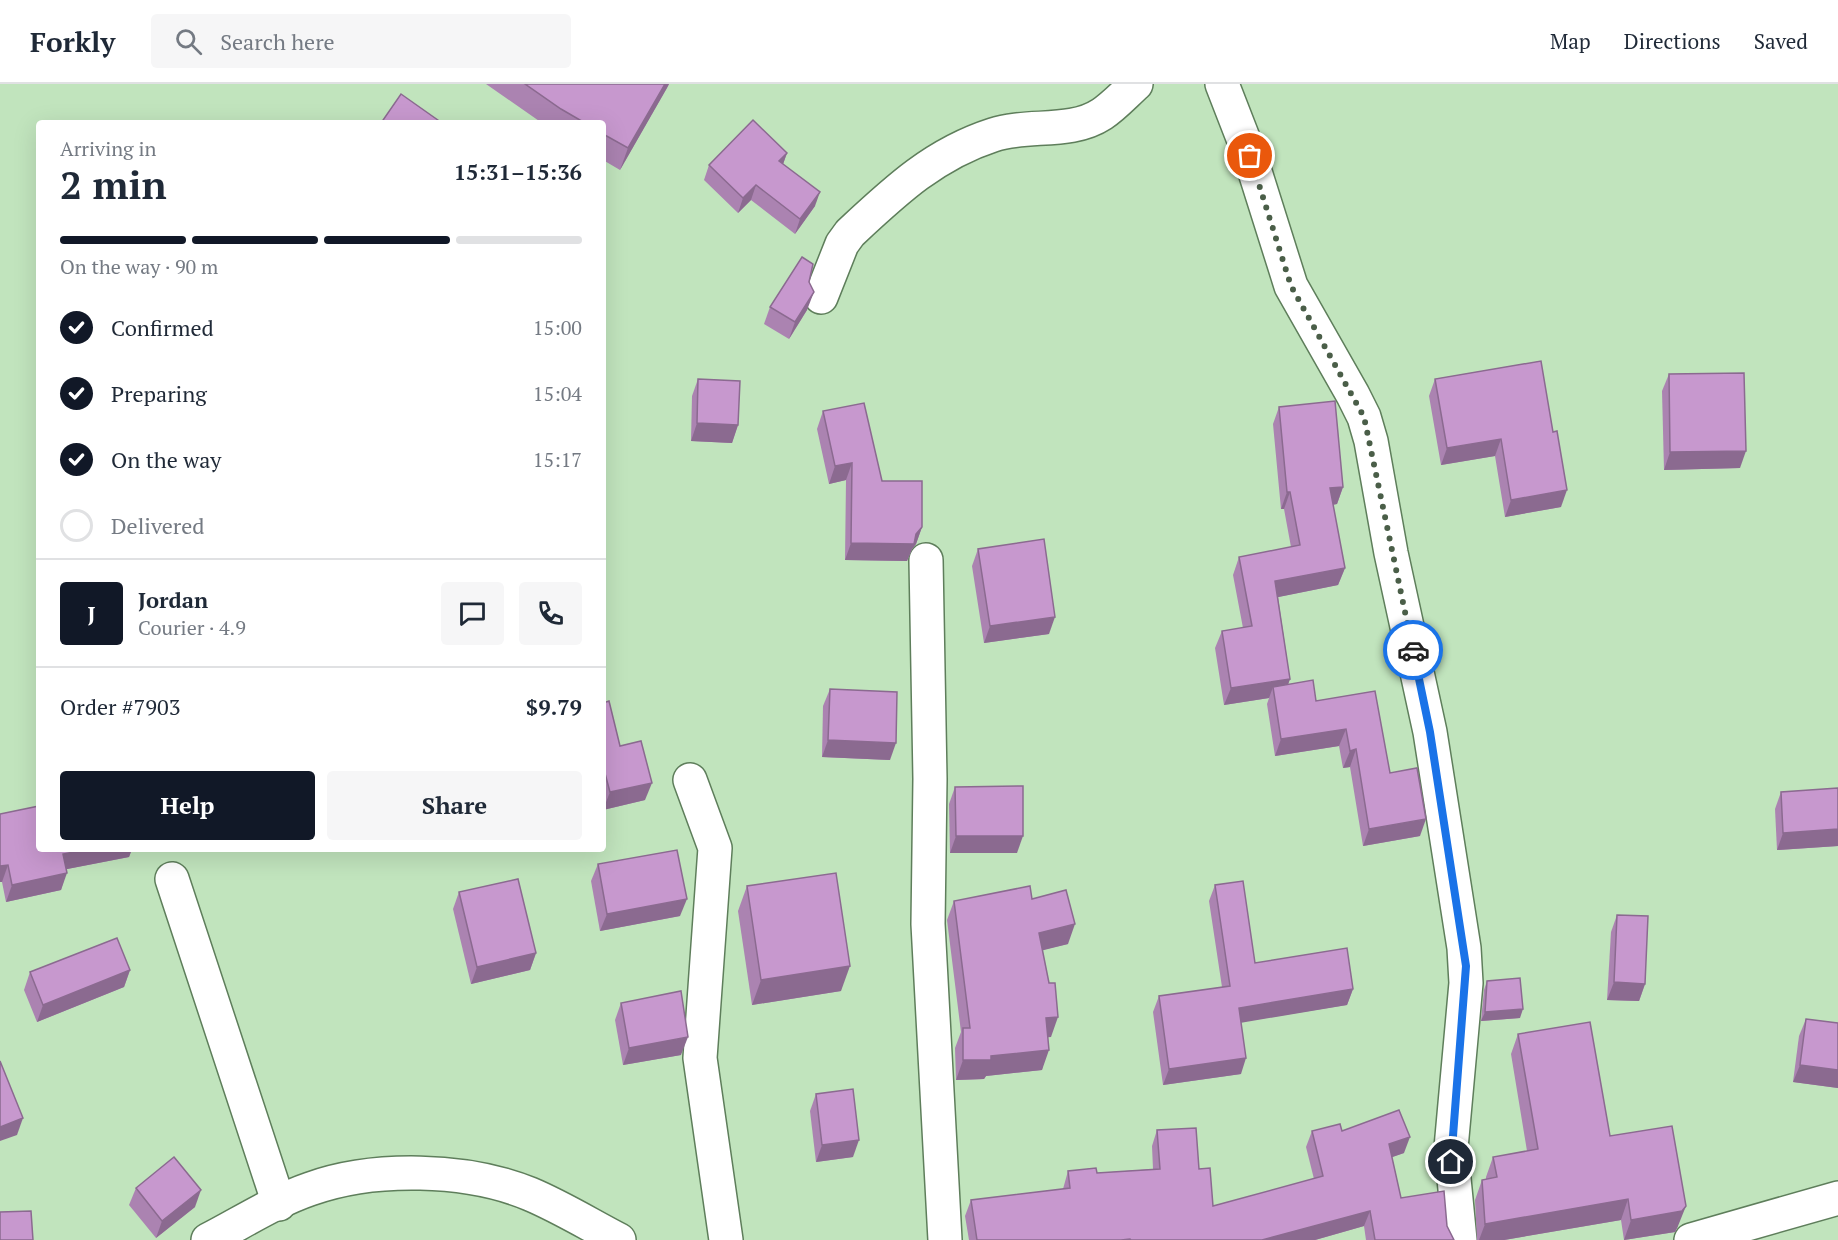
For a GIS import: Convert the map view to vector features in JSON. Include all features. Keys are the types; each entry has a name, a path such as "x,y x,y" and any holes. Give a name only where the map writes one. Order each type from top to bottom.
{"street":[{"path":"821,297 842,244 850,233 922,169 967,145 996,134 1019,129 1065,127 1095,118 1136,84"},
{"path":"1222,84 1250,156 1291,286 1353,394 1364,417 1371,441 1391,553 1430,732 1464,948 1466,983 1451,1155 1460,1240"},
{"path":"926,560 930,779 928,924 945,1240"},
{"path":"690,780 715,848 700,1058 726,1240"},
{"path":"172,879 279,1204"},
{"path":"208,1240 327,1183 376,1174 462,1177 530,1194 620,1240"},
{"path":"1691,1240 1838,1198"}],"building":[{"path":"525,84 665,84 628,148 606,136 606,120 580,120"},
{"path":"401,94 438,120 383,120"},
{"path":"753,120 787,153 779,161 820,192 800,219 756,185 743,198 709,165"},
{"path":"802,257 813,264 809,282 814,292 795,322 770,307"},
{"path":"1541,361 1553,432 1557,431 1567,490 1511,500 1501,439 1447,448 1435,379"},
{"path":"1744,373 1746,451 1670,452 1669,374"},
{"path":"698,379 740,381 738,425 697,423"},
{"path":"1335,401 1343,487 1330,488 1345,568 1275,581 1290,679 1231,688 1222,631 1252,626 1239,557 1300,545 1290,492 1287,492 1279,407"},
{"path":"864,403 882,481 922,481 922,527 916,534 914,544 851,543 852,463 835,466 823,411"},
{"path":"1044,539 1055,617 990,626 978,549"},
{"path":"1313,680 1316,701 1375,691 1390,773 1417,768 1426,819 1369,829 1356,749 1350,751 1346,729 1281,739 1273,687"},
{"path":"830,689 897,692 896,743 828,740"},
{"path":"609,701 620,746 641,741 652,783 610,792 606,777 606,702"},
{"path":"1023,786 1023,836 956,836 955,787"},
{"path":"1838,788 1838,829 1783,833 1781,792"},
{"path":"36,807 36,852 73,852 63,854 67,873 12,885 8,865 0,866 0,814"},
{"path":"677,850 687,899 607,914 598,864"},
{"path":"836,873 850,966 761,980 747,886"},
{"path":"518,879 536,953 477,967 459,892"},
{"path":"1243,881 1255,963 1347,948 1353,989 1239,1008 1246,1058 1169,1069 1159,996 1230,986 1215,885"},
{"path":"1030,886 1032,899 1066,890 1075,924 1039,933 1049,983 1055,983 1058,1017 1046,1018 1049,1050 991,1056 991,1060 963,1060 963,1028 970,1028 954,901"},
{"path":"1617,915 1648,916 1645,984 1614,982"},
{"path":"117,938 130,970 43,1005 30,972"},
{"path":"1520,978 1523,1009 1485,1012 1487,981"},
{"path":"681,991 688,1037 629,1048 621,1003"},
{"path":"1806,1019 1838,1023 1838,1070 1800,1065"},
{"path":"1590,1022 1610,1136 1672,1126 1686,1206 1682,1211 1631,1220 1628,1199 1485,1224 1482,1180 1497,1177 1493,1157 1538,1149 1518,1034"},
{"path":"0,1061 23,1118 0,1127"},
{"path":"853,1089 859,1140 822,1145 816,1094"},
{"path":"1399,1110 1410,1137 1389,1144 1401,1198 1444,1191 1447,1226 1454,1240 1375,1240 1370,1211 1262,1240 977,1240 971,1200 1070,1188 1068,1171 1096,1168 1097,1173 1160,1169 1157,1130 1196,1128 1199,1169 1210,1168 1213,1206 1323,1176 1312,1131 1340,1124 1342,1131"},
{"path":"174,1157 201,1190 162,1221 136,1188"},
{"path":"31,1211 33,1240 0,1240 0,1212"}],"way so far":[{"path":"1250,156 1291,286 1364,417 1371,441 1391,553 1413,650"}],"route":[{"path":"1413,650 1430,732 1466,966 1451,1162"}]}
